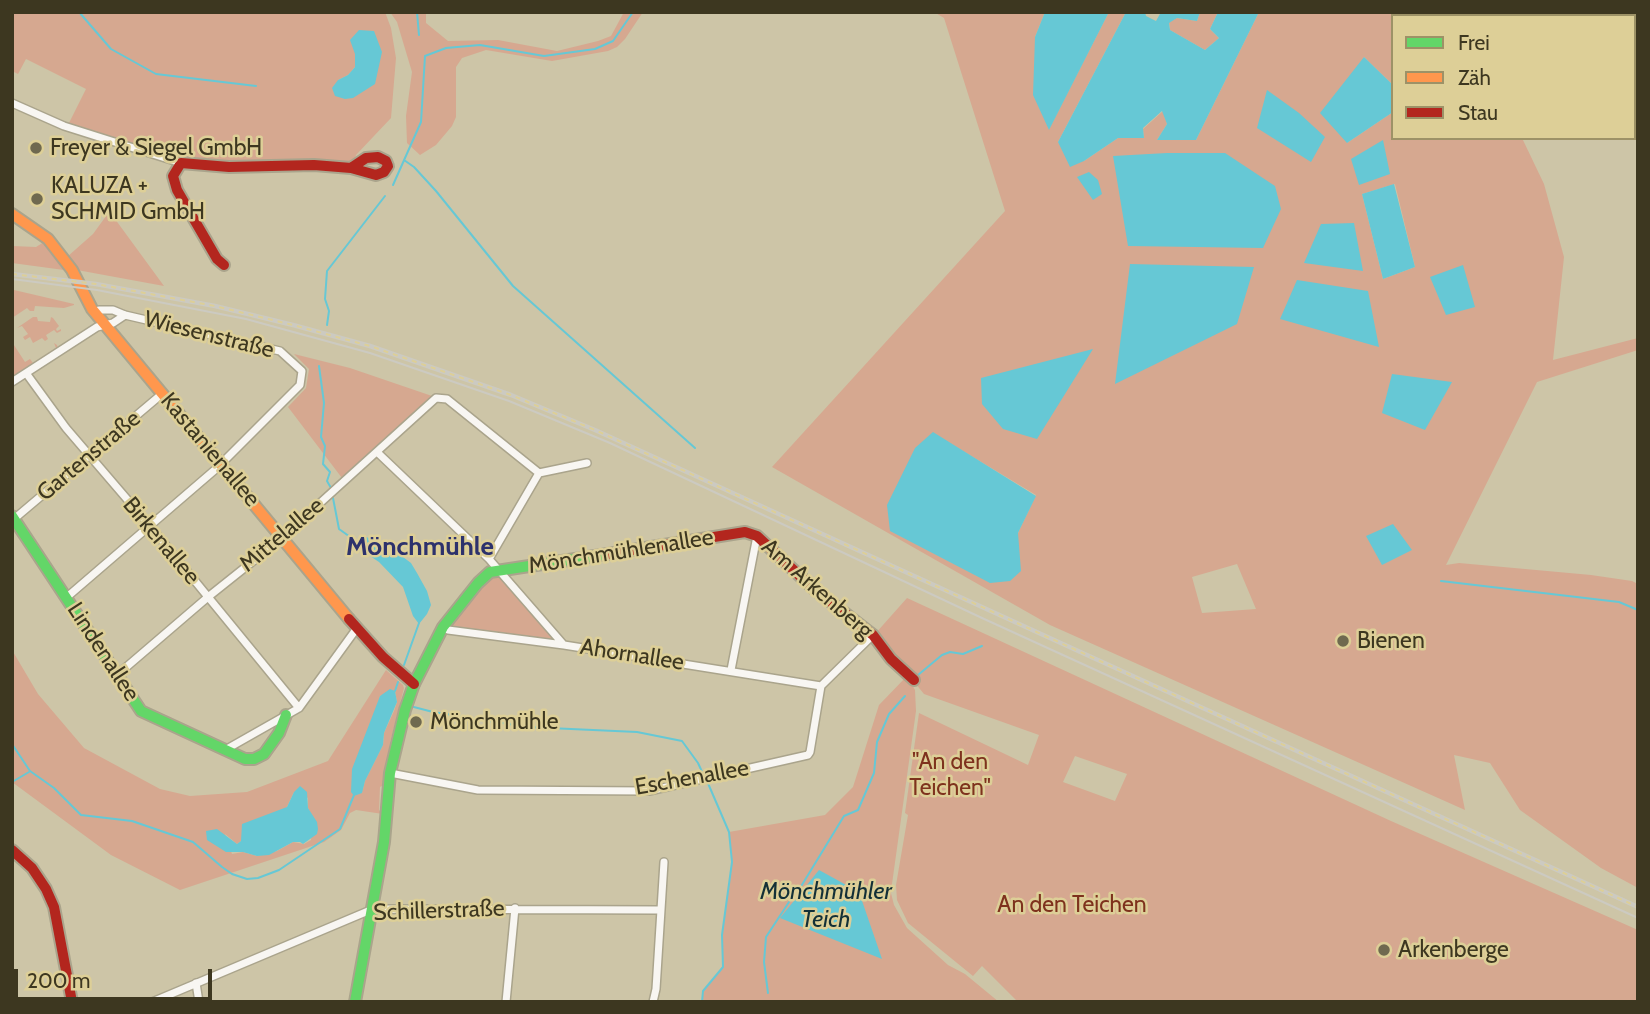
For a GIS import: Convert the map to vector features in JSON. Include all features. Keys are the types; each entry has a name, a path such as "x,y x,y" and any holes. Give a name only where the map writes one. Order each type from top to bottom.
{"street":[{"path":"12,103 64,126 181,163 229,167 314,165 351,169"},
{"path":"181,163 173,176 177,190 217,258 224,265"},
{"name":"Kastanienallee","path":"12,214 48,239 72,270 86,300 95,312 220,464 357,628 383,657 414,684"},
{"name":"Wiesenstraße","path":"95,312 113,310 280,351 302,371 300,385 220,464"},
{"name":"Wiesenstraße","path":"12,382 97,327 113,323 125,315"},
{"name":"Birkenallee","path":"26,373 90,457 299,708"},
{"name":"Gartenstraße","path":"13,518 90,457 163,393"},
{"name":"Mittelallee","path":"117,676 282,537 436,398 447,398 539,473"},
{"path":"377,452 489,559 564,645"},
{"path":"489,559 539,473 587,463"},
{"path":"67,597 220,464"},
{"name":"Lindenallee","path":"13,518 141,711 245,759 254,759 264,754 279,733 286,715"},
{"name":"Mönchmühlenallee","path":"355,1002 384,842 390,773 407,706 414,684 443,627 478,583 490,572 745,532 757,536"},
{"name":"Am Arkenberg","path":"757,536 814,589 873,635 891,659 914,680"},
{"name":"Am Arkenberg","path":"731,670 757,536"},
{"name":"Ahornallee","path":"443,627 448,630 731,670 821,686"},
{"path":"226,750 299,708 357,628"},
{"path":"821,686 873,635"},
{"name":"Eschenallee","path":"390,773 478,790 649,791 808,755 821,686"},
{"path":"12,850 32,868 54,907 72,1002"},
{"path":"653,1002 664,862"},
{"path":"506,1002 515,908"},
{"name":"Schillerstraße","path":"152,1002 373,909 660,909"},
{"path":"196,983 199,1002"}],"green space":[{"path":"12,12 385,12 391,28 396,58 391,118 356,155 352,168 197,164 67,127 86,89 26,59 18,74 12,71","holes":["355,54 375,84 338,80 348,75 355,67"]},
{"path":"390,12 426,12 426,23 448,41 498,40 557,51 611,36 624,12 643,12 625,39 608,51 552,61 486,50 462,58 456,67 456,117 436,145 420,155 407,143 406,116 412,72 397,22"},
{"path":"934,12 1045,12 1035,37 1049,129 1109,12 1126,12 1058,142 1084,161 1118,138 1144,138 1143,129 1163,111 1167,124 1157,140 1196,140 1259,12 1456,12 1457,14 1391,14 1391,83 1364,57 1347,143 1391,113 1391,140 1523,140 1544,184 1564,257 1553,360 1638,338 1638,350 1537,382 1446,565 1459,563 1591,575 1638,584 1638,888 1601,868 1520,810 1490,763 1454,755 1465,810 1050,625 772,467 1005,211 944,18","holes":["1395,184 1415,267 1383,279 1362,194","933,433 1036,495 1018,533","1237,564 1256,609 1202,613 1192,577"]},
{"path":"1200,12 1218,12 1210,29 1219,38 1205,50 1170,30 1169,22 1177,18 1197,21"},
{"path":"109,212 164,286 77,270 67,257 93,234"},
{"path":"44,242 64,270 12,263 12,246 36,247"},
{"path":"14,290 74,305 64,308 35,306 34,311 27,308 12,318"},
{"path":"37,317 38,321 50,322 51,317 53,318 59,326 57,331 61,331 57,333 54,330 46,335 48,339 45,341 42,338 33,343 30,337 25,340 23,337 28,334 22,326 17,328"},
{"path":"12,342 25,362 30,359 33,363 56,348 54,343 58,349 12,379"},
{"path":"294,354 350,368 432,396 342,478 288,407 306,388 309,369"},
{"path":"500,572 562,645 443,626 479,583"},
{"path":"907,598 1391,821 1638,930 1638,1002 1018,1002 982,966 973,976 908,923 897,900 896,885 908,815 905,813 919,713 1028,765 1039,735 924,694 875,634","holes":["1075,756 1127,774 1115,801 1063,782"]},
{"path":"12,650 38,694 84,748 160,789 190,796 247,792 328,761 386,670 404,688 390,743 384,785 380,787 379,810 383,814 356,810 350,813 341,830 324,842 180,890 111,855 12,782","holes":["395,691 397,702 384,733 383,745 362,793 380,696","294,792 308,798 308,808 313,818 311,840 304,844 293,842 277,851 257,856 243,852 232,854 225,834 237,844 287,807"]},
{"path":"907,676 915,690 916,711 892,884 894,905 907,928 948,965 965,974 999,1002 702,1002 703,991 723,966 722,935 732,862 729,832 825,815 853,787 879,705"}],"water":[{"path":"1045,12 1109,12 1049,130 1033,95 1035,37"},
{"path":"1126,12 1145,12 1146,16 1156,21 1161,12 1200,12 1197,21 1177,18 1169,23 1170,30 1205,50 1219,38 1210,29 1218,12 1259,12 1196,140 1157,140 1167,124 1162,111 1143,128 1144,138 1118,138 1084,161 1070,167 1058,142"},
{"path":"359,30 374,31 382,52 375,84 353,98 345,99 335,96 332,88 355,67 355,54 350,40"},
{"path":"1364,57 1391,83 1391,113 1347,143 1320,113"},
{"path":"1267,90 1299,113 1325,137 1311,162 1257,128"},
{"path":"1383,140 1390,174 1359,185 1351,159"},
{"path":"1225,153 1275,186 1281,209 1263,248 1128,246 1113,156"},
{"path":"1089,172 1098,180 1102,194 1093,200 1077,177"},
{"path":"1394,184 1415,267 1383,279 1362,194"},
{"path":"1354,223 1363,271 1304,263 1321,224"},
{"path":"1130,264 1254,267 1237,324 1115,384"},
{"path":"1463,265 1475,307 1446,315 1430,277"},
{"path":"1297,280 1368,291 1379,347 1280,319"},
{"path":"1093,349 1037,439 1003,429 982,404 981,378"},
{"path":"1392,374 1452,382 1425,430 1382,413"},
{"path":"933,432 1036,496 1018,533 1021,571 1010,581 990,583 890,531 887,505 915,448"},
{"path":"1393,524 1412,550 1382,565 1366,536"},
{"path":"365,537 391,548 411,563 427,591 431,605 419,624 413,616 403,587 379,562 364,552 359,544"},
{"path":"390,689 395,691 397,702 384,733 383,745 362,793 354,796 351,792 352,769 380,696"},
{"path":"300,786 307,792 308,808 317,822 318,829 317,834 303,844 293,842 269,855 257,856 243,852 226,852 207,840 206,831 217,829 237,844 241,841 242,824 287,807"},
{"name":"Mönchmühler Teich","path":"819,870 859,892 882,959 780,918"}],"waterway":[{"path":"79,12 111,49 156,74 256,86"},
{"path":"417,12 419,35"},
{"path":"393,185 421,122 425,56 446,48 480,45 544,56 595,49 613,41 633,12"},
{"path":"404,160 436,191 513,286 695,448"},
{"path":"327,325 327,271 385,196"},
{"path":"319,366 324,403 321,437 325,446 323,464 330,472 327,481 331,488"},
{"path":"333,498 339,529 360,544"},
{"path":"1441,581 1619,602 1638,610"},
{"path":"404,665 419,623"},
{"path":"918,675 942,655 950,652 963,654 982,646"},
{"path":"395,691 398,682"},
{"path":"797,893 844,816 858,810 874,773 877,742 889,714 905,696"},
{"path":"410,706 527,727 637,732 682,741 704,776"},
{"path":"12,744 30,771 54,788 81,815 132,821 193,842 232,874 247,879 279,870 340,829 354,795"},
{"path":"12,782 29,772"},
{"path":"702,1002 703,991 723,967 722,935 732,862 729,832 707,781"},
{"path":"768,993 764,962 766,937 789,902"}],"tram line":[{"path":"12,279 97,290 246,319 370,353 509,401 610,443 982,618 1638,918"}],"railway":[{"path":"12,274 96,284 215,306 370,346 511,395 595,430 1638,907"}],"traffic: fast":[{"path":"12,516 141,711 245,759 254,759 264,754 279,733 286,715"},
{"path":"355,1002 384,842 390,773 414,684 443,627 490,572 608,554"}],"traffic: slow":[{"path":"12,214 48,239 72,270 92,309 349,619"}],"traffic: jam":[{"path":"224,265 217,259 177,190 173,176 181,163 229,167 314,165 351,168 366,158 378,157 386,161 388,166 384,172 376,175 351,168"},
{"path":"608,554 745,532 757,536 814,589 873,635 891,659 914,680"},
{"path":"349,619 383,657 414,684"},
{"path":"12,850 32,868 54,907 72,1002"}],"place":[{"name":"Freyer & Siegel GmbH","path":"36,148"},
{"name":"KALUZA + SCHMID GmbH","path":"37,199"},
{"name":"Bienen","path":"1343,641"},
{"name":"Mönchmühle","path":"416,722"},
{"name":"Arkenberge","path":"1384,950"}],"district":[{"name":"Mönchmühle","path":"420,547"}],"park label":[{"name":"\"An den Teichen\"","path":"950,775"},
{"name":"An den Teichen","path":"1072,905"}]}
